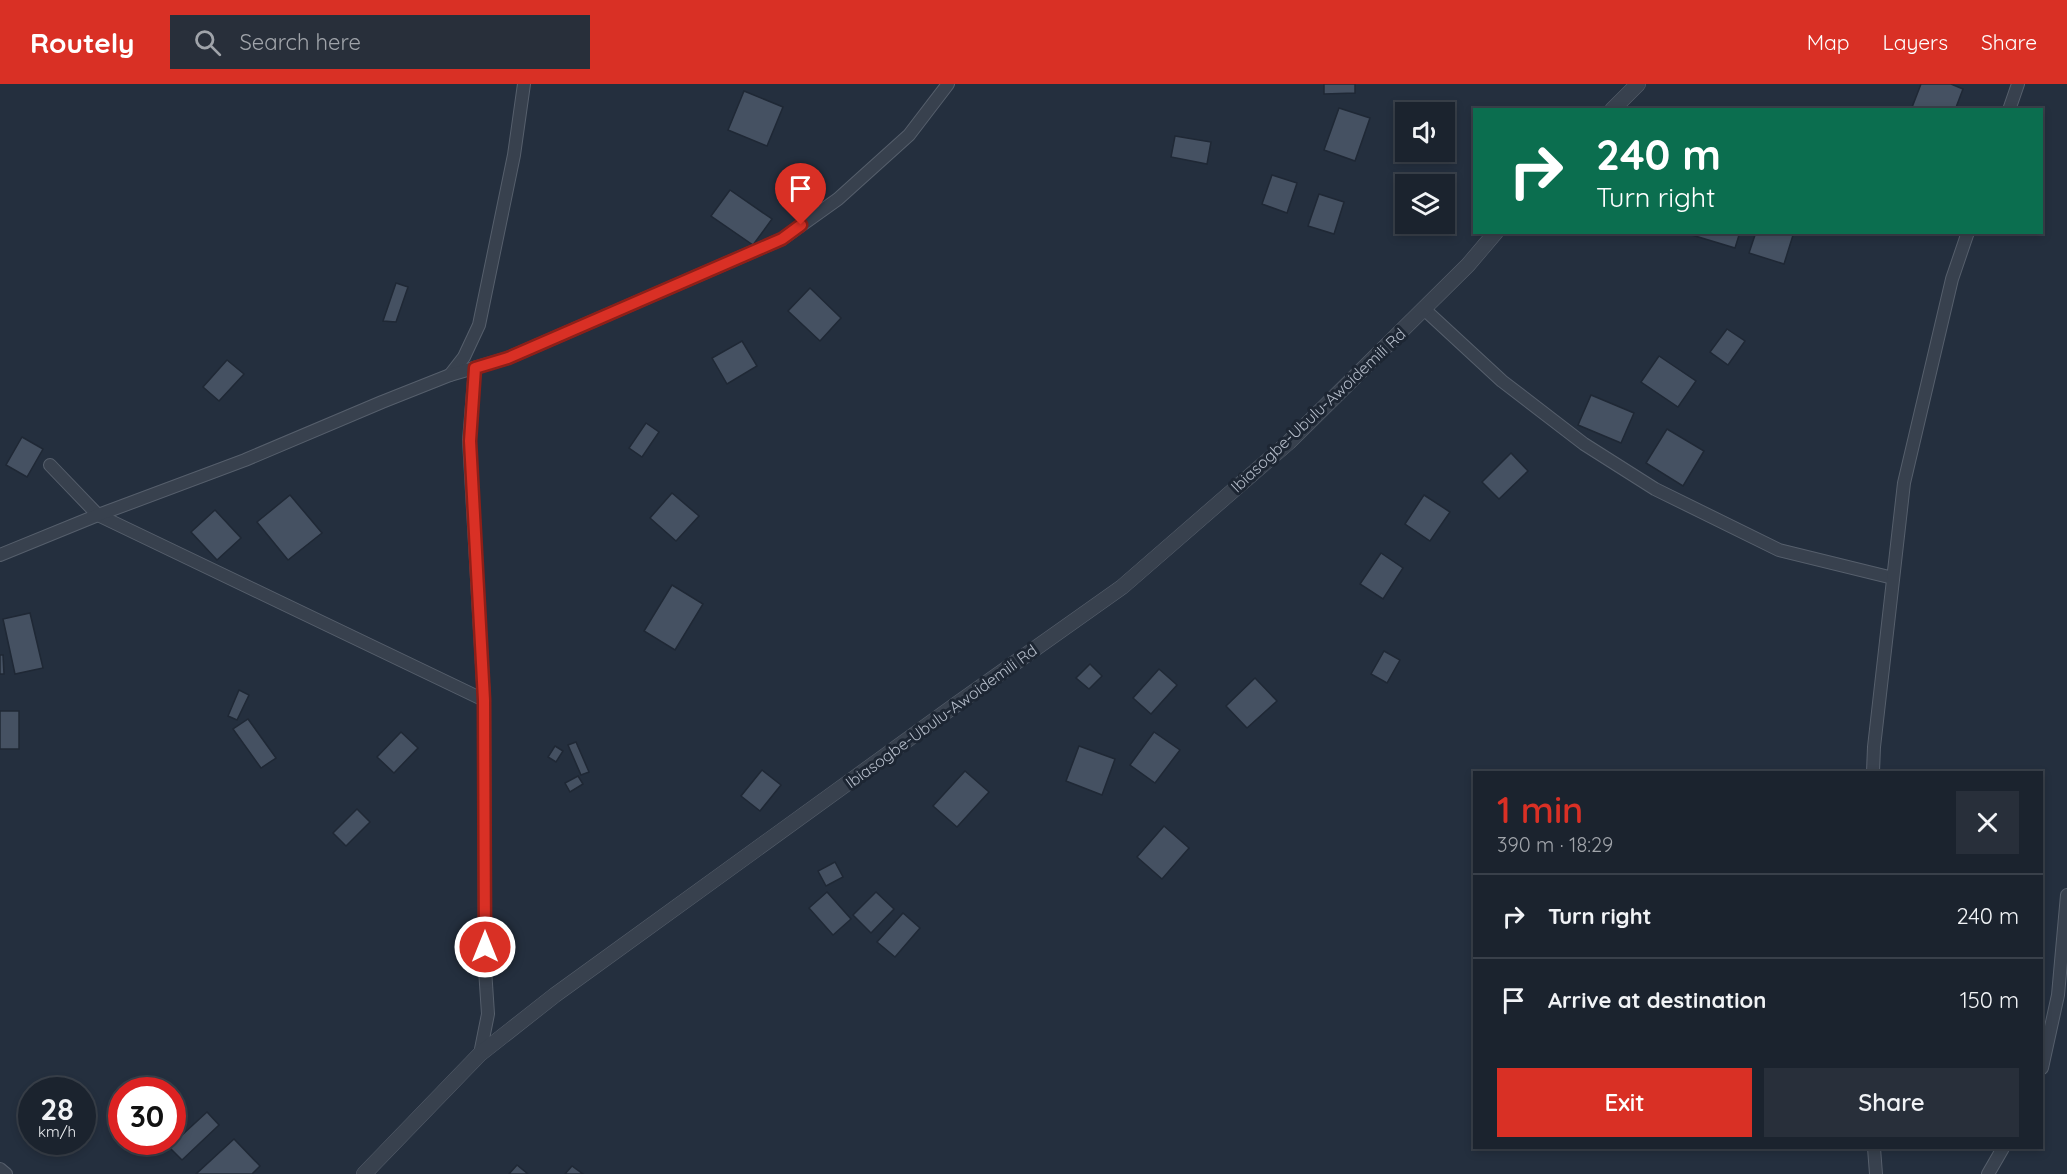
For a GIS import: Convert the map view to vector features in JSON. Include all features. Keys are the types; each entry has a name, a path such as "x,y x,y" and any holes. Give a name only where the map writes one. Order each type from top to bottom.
{"street":[{"path":"450,375 464,357 479,325 513,155 524,84"},
{"path":"0,555 98,515 245,460 450,375 508,358 782,239 838,199 909,135 948,84"},
{"path":"1614,108 1638,84"},
{"path":"2010,108 2018,84"},
{"name":"Ibiasogbe-Ubulu-Awoidemili Rd","path":"364,1174 480,1054 555,995 1122,587 1289,442 1468,265 1494,234"},
{"path":"1873,771 1904,483 1952,279 1967,234"},
{"path":"1424,309 1502,381 1584,444 1655,489 1779,550 1893,578"},
{"path":"475,368 470,441 484,700 485,969 488,1014 480,1054"},
{"path":"50,465 98,515 484,700"},
{"path":"2043,1063 2058,995 2067,895"},
{"path":"1874,1149 1876,1174"},
{"path":"1988,1174 2002,1149"},
{"path":"0,1169 6,1174"}],"building":[{"path":"1324,84 1355,84 1355,93 1324,94"},
{"path":"1921,84 1951,84 1963,89 1956,108 1912,108"},
{"path":"744,91 783,107 767,146 728,130"},
{"path":"1339,108 1370,118 1355,161 1324,150"},
{"path":"1175,136 1211,142 1207,164 1171,157"},
{"path":"1272,175 1297,183 1287,213 1262,204"},
{"path":"730,190 772,219 753,245 711,216"},
{"path":"1319,194 1344,202 1334,234 1308,226"},
{"path":"1689,234 1739,234 1735,248"},
{"path":"1755,234 1793,234 1784,264 1749,253"},
{"path":"396,283 408,287 396,322 383,321"},
{"path":"810,288 841,318 820,341 788,311"},
{"path":"1727,329 1745,341 1728,365 1710,352"},
{"path":"742,341 757,366 727,384 712,358"},
{"path":"1659,356 1696,381 1678,407 1641,382"},
{"path":"227,360 244,374 219,401 203,387"},
{"path":"1591,395 1634,413 1621,443 1578,425"},
{"path":"646,423 659,432 642,457 629,448"},
{"path":"1667,429 1704,451 1683,486 1646,463"},
{"path":"22,437 43,449 27,477 6,465"},
{"path":"1511,453 1528,471 1499,499 1482,482"},
{"path":"672,493 699,516 676,541 650,518"},
{"path":"290,495 322,533 288,560 257,522"},
{"path":"1424,495 1450,512 1430,541 1405,524"},
{"path":"215,510 241,538 217,560 191,532"},
{"path":"1381,553 1403,568 1383,599 1360,584"},
{"path":"672,585 703,604 675,650 644,631"},
{"path":"30,613 43,668 15,674 3,619"},
{"path":"1384,651 1400,660 1387,683 1371,674"},
{"path":"0,655 3,655 4,674 0,674"},
{"path":"1090,664 1102,676 1089,689 1076,678"},
{"path":"1159,669 1177,685 1151,714 1133,698"},
{"path":"1255,678 1277,701 1247,728 1226,706"},
{"path":"239,690 249,695 237,720 228,716"},
{"path":"0,711 19,711 19,749 0,749"},
{"path":"248,719 276,758 261,768 233,729"},
{"path":"401,732 418,748 394,773 377,757"},
{"path":"1154,732 1180,750 1155,783 1130,765"},
{"path":"576,742 589,772 581,775 568,745"},
{"path":"555,746 563,751 556,762 548,757"},
{"path":"1079,746 1115,759 1102,795 1066,781"},
{"path":"762,770 781,785 760,811 741,796"},
{"path":"965,771 989,792 957,827 933,806"},
{"path":"578,776 583,784 570,792 565,783"},
{"path":"357,809 370,822 346,846 333,833"},
{"path":"1164,826 1189,848 1162,879 1137,857"},
{"path":"835,862 843,877 826,886 818,871"},
{"path":"827,892 851,919 833,935 809,908"},
{"path":"876,892 894,909 871,933 853,915"},
{"path":"903,913 920,928 895,957 877,942"},
{"path":"207,1112 219,1125 182,1160 177,1155 186,1155 186,1131"},
{"path":"234,1139 260,1166 252,1174 196,1174"},
{"path":"517,1165 528,1174 509,1174"},
{"path":"572,1166 583,1174 565,1174"}],"route":[{"path":"485,947 484,700 470,441 475,368 508,358 782,239 801,225"}]}
